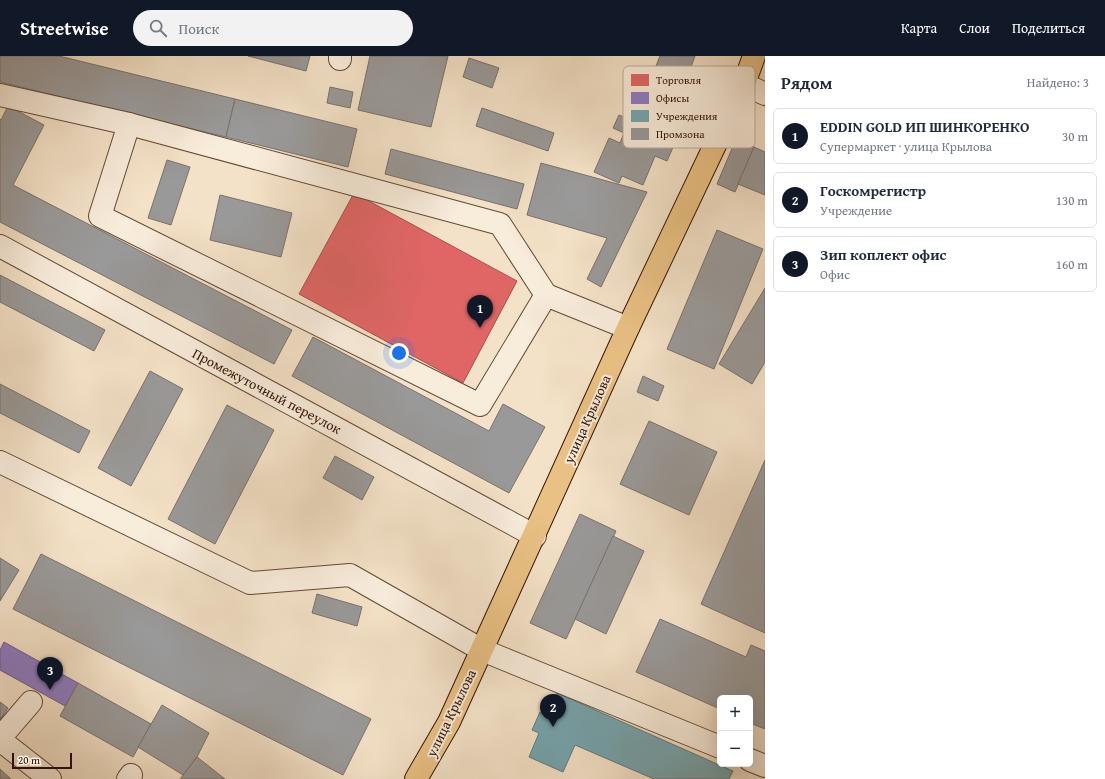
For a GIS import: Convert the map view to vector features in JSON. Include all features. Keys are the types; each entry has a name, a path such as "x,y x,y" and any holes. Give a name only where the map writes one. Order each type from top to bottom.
{"main road":[{"name":"улица Крылова","path":"750,66 754,56"},
{"name":"улица Крылова","path":"416,779 449,722 535,536 628,328 714,148"}],"street":[{"path":"755,89 765,94"},
{"path":"0,95 129,124 500,224 546,295 628,328"},
{"path":"129,124 100,216 480,405 546,295"},
{"name":"Промежуточный переулок","path":"0,246 535,536"},
{"path":"0,462 250,583 350,575 482,650 717,746"},
{"path":"31,702 0,739 50,779"},
{"path":"753,761 765,766"},
{"path":"762,779 765,774"}],"building: Торговля":[{"path":"354,193 517,281 463,383 299,294"}],"building: Офисы":[{"path":"4,642 78,683 65,706 0,670 0,650"}],"building: Учреждения":[{"path":"557,693 717,764 717,767 724,767 733,771 729,779 654,779 575,745 563,772 529,757 539,733 532,730 540,712 547,715"}],"building: Промзона":[{"path":"0,56 59,56 235,99 226,137 0,82"},
{"path":"248,56 310,56 306,71"},
{"path":"370,56 448,56 431,127 358,110"},
{"path":"660,56 695,56 691,66 656,66"},
{"path":"469,58 499,68 492,88 463,77"},
{"path":"330,87 353,92 350,108 327,103"},
{"path":"235,99 357,129 348,167 226,137"},
{"path":"8,106 44,125 13,185 292,330 274,364 0,222 0,119 1,120"},
{"path":"482,108 554,133 548,151 476,126"},
{"path":"619,115 623,117 623,133 613,128"},
{"path":"623,136 623,148 673,148 667,161 655,156 643,185 622,176 619,183 594,172 609,138 620,143"},
{"path":"732,148 754,148 735,192 717,184"},
{"path":"754,148 765,152 765,195 738,184"},
{"path":"391,149 524,184 517,209 385,174"},
{"path":"167,160 190,167 171,225 148,218"},
{"path":"541,163 647,192 601,287 587,279 607,238 527,215"},
{"path":"220,195 292,213 281,257 210,240"},
{"path":"717,230 763,249 714,369 667,349"},
{"path":"0,275 105,330 94,351 0,302"},
{"path":"765,288 765,362 752,384 719,364"},
{"path":"313,337 489,431 503,404 545,427 509,493 292,376"},
{"path":"150,371 183,389 131,486 98,468"},
{"path":"643,376 664,386 658,401 637,392"},
{"path":"0,384 90,431 79,453 0,413"},
{"path":"227,405 274,430 215,544 168,519"},
{"path":"649,421 717,452 689,515 620,484"},
{"path":"335,456 374,477 362,500 323,478"},
{"path":"765,460 765,633 701,604"},
{"path":"580,514 616,531 566,639 530,623"},
{"path":"613,536 644,551 606,634 575,619"},
{"path":"41,554 371,719 343,775 13,609"},
{"path":"0,558 19,570 0,601"},
{"path":"317,594 362,607 357,626 312,613"},
{"path":"660,619 746,657 751,645 765,651 765,729 753,724 753,695 717,695 717,708 636,672"},
{"path":"78,683 151,724 133,757 60,716"},
{"path":"0,702 8,708 0,720"},
{"path":"162,705 209,733 197,757 183,775 138,747"},
{"path":"197,757 225,779 180,779"},
{"path":"0,769 11,779 0,779"}],"place":[{"name":"EDDIN GOLD ИП ШИНКОРЕНКО","path":"480,328"},
{"name":"Зип коплект офис","path":"50,690"},
{"name":"Госкомрегистр","path":"553,727"}]}
